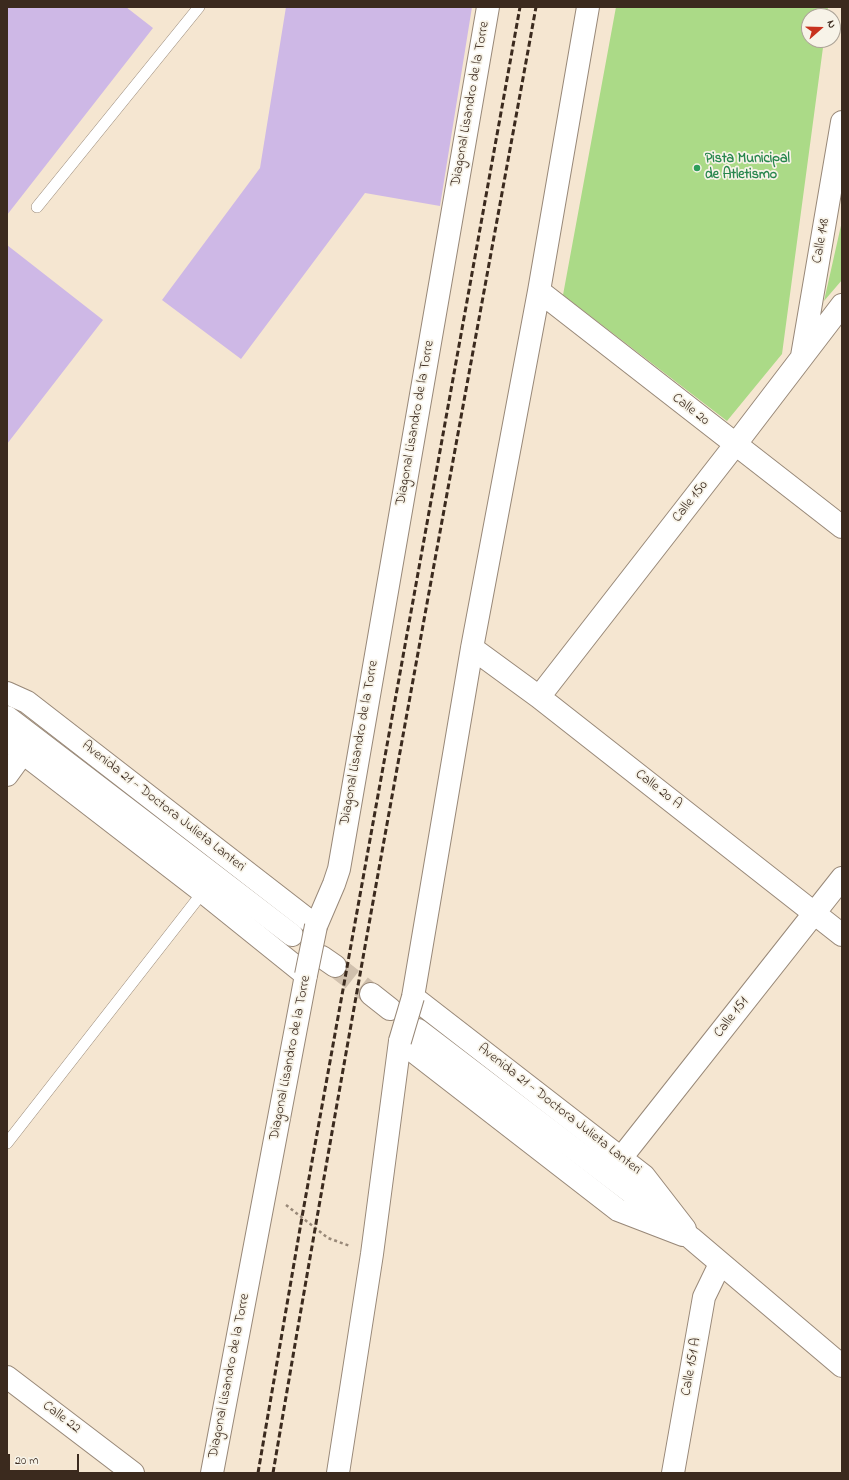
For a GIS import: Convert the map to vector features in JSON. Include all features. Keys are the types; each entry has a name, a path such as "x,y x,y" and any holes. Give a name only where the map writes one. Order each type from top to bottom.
{"street":[{"name":"Diagonal Lisandro de la Torre","path":"212,1473 316,926 339,869 488,7"},
{"path":"338,1473 372,1254 409,1036 413,997 472,648 539,291 588,7"},
{"name":"Calle 148","path":"802,359 842,122"},
{"name":"Calle 20","path":"539,291 842,527"},
{"name":"Calle 150","path":"539,697 736,445 842,305"},
{"name":"Calle 20 A","path":"472,648 539,697 814,914 842,934"},
{"name":"Avenida 21 - Doctora Julieta Lanteri","path":"7,693 27,702 316,926"},
{"name":"Avenida 21 - Doctora Julieta Lanteri","path":"7,717 292,934"},
{"path":"7,739 203,892 306,975"},
{"path":"7,775 23,753"},
{"name":"Calle 151","path":"622,1158 842,878"},
{"path":"371,994 390,1009"},
{"name":"Avenida 21 - Doctora Julieta Lanteri","path":"413,997 644,1176 691,1238 842,1366"},
{"name":"Avenida 21 - Doctora Julieta Lanteri","path":"409,1036 618,1210 691,1238"},
{"name":"Calle 151 A","path":"673,1473 704,1297 720,1264"},
{"name":"Calle 22","path":"7,1377 133,1473"}],"lane":[{"path":"37,207 199,7"},
{"path":"7,1142 203,892"}],"path":[{"path":"264,1195 277,1198 328,1238 372,1254"}],"green space":[{"name":"Pista Municipal de Atletismo","path":"616,7 828,7 801,8 801,48 823,48 782,354 727,421 563,295"},
{"path":"842,221 842,280 824,301"}],"building":[{"path":"7,7 126,7 153,28 7,215"},
{"path":"286,7 472,7 440,206 365,193 241,359 162,300 260,168"},
{"path":"7,245 103,320 7,444"}],"tunnel":[{"path":"335,966 371,994"}],"railway":[{"path":"258,1473 302,1217 520,7"},
{"path":"273,1473 369,923 536,7"}],"place":[{"name":"Pista Municipal de Atletismo","path":"697,168"}]}
